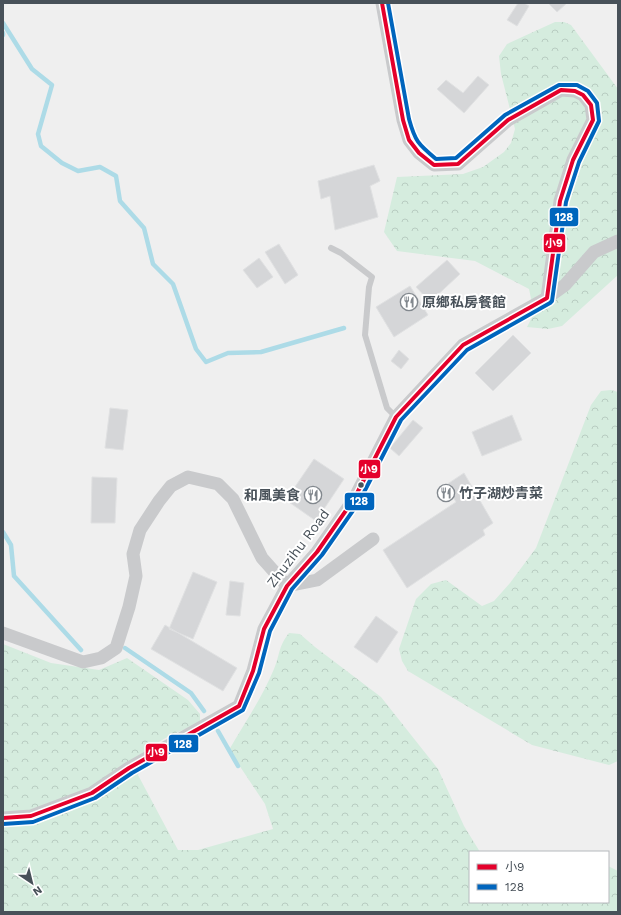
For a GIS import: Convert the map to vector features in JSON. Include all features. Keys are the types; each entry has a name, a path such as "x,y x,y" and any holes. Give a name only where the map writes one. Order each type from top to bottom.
{"street":[{"path":"382,3 403,120 409,140 419,153 434,165 458,164 508,120 561,90 575,91 583,96 591,105 593,120 573,160 560,201 547,298"},
{"name":"Zhuzihu Road","path":"3,818 30,816 92,793 129,768 239,706 254,671 264,629 287,586 317,552 354,499 396,417 463,345 547,298 565,285 594,252 618,241"},
{"path":"3,632 83,662 101,658 116,648 129,607 136,576 134,554 140,530 158,501 171,486 188,477 218,484 233,498 262,558 287,586 317,580 373,539"}],"lane":[{"path":"331,248 341,253 372,277 369,287 365,335 387,408 396,417"}],"green space":[{"path":"555,22 564,22 571,25 618,89 618,275 562,326 548,329 527,327 534,313 529,289 475,261 397,251 384,232 397,177 463,174 483,167 504,152 511,143 515,129 501,74 499,56 507,44"},
{"path":"611,390 618,392 618,761 609,765 532,745 408,671 402,661 399,649 416,599 431,584 446,580 482,606 494,601 510,583 536,548 591,405 601,391"},
{"path":"289,633 300,634 381,697 438,769 464,826 479,851 469,851 469,903 609,903 609,866 618,871 618,912 3,912 3,644 51,663 99,670 127,658 188,700 200,714 200,721 193,726 171,735 148,748 138,775 178,850 198,850 273,829 265,804 229,750 264,690 274,669 283,643"}],"building":[{"path":"518,3 524,3 529,6 517,26 507,20"},
{"path":"548,3 567,3 557,12"},
{"path":"478,76 489,85 464,113 437,89 446,80 463,93"},
{"path":"374,165 380,181 370,186 378,217 335,230 330,196 321,199 318,181"},
{"path":"279,244 298,275 285,284 265,252"},
{"path":"259,258 273,277 257,288 243,270"},
{"path":"447,260 460,274 430,302 416,287"},
{"path":"410,286 428,315 394,337 376,307"},
{"path":"513,335 531,353 493,391 475,373"},
{"path":"399,350 409,359 401,369 391,361"},
{"path":"110,408 128,410 123,450 105,448"},
{"path":"512,415 522,440 482,456 472,432"},
{"path":"413,420 423,428 399,456 390,448"},
{"path":"314,459 344,479 316,521 286,500"},
{"path":"464,473 493,523 483,530 485,535 407,588 383,550 456,502 446,485"},
{"path":"92,477 117,478 115,523 91,523"},
{"path":"193,572 217,582 193,639 169,629"},
{"path":"230,581 244,583 240,616 226,615"},
{"path":"376,616 398,632 377,663 354,647"},
{"path":"165,625 237,668 223,691 151,649"}],"waterway":[{"path":"3,23 32,69 52,85 38,134 41,146 62,163 78,171 100,167 116,176 120,201 144,228 153,264 173,284 196,349 206,362 228,353 261,352 344,328"},
{"path":"3,532 11,545 14,576 81,650"},
{"path":"125,648 191,693 204,711"},
{"path":"218,731 238,766"}],"transit line":[{"name":"小9","path":"3,818 31,816 92,793 129,768 239,706 253,671 264,629 287,586 317,552 354,499 396,417 463,345 547,298 560,201 573,160 593,120 591,105 583,95 575,91 561,90 508,120 458,164 434,165 419,153 409,140 403,120 382,3"},
{"name":"128","path":"3,824 33,822 95,798 132,773 243,710 259,673 270,631 292,589 322,555 359,502 401,420 467,350 552,301 566,202 579,162 599,121 597,103 588,91 577,85 559,85 505,115 456,158 436,159 418,142 411,126 388,3"}],"place":[{"name":"原鄉私房餐館","path":"409,302"},
{"name":"竹子湖炒青菜","path":"446,493"},
{"name":"和風美食","path":"313,495"}]}
